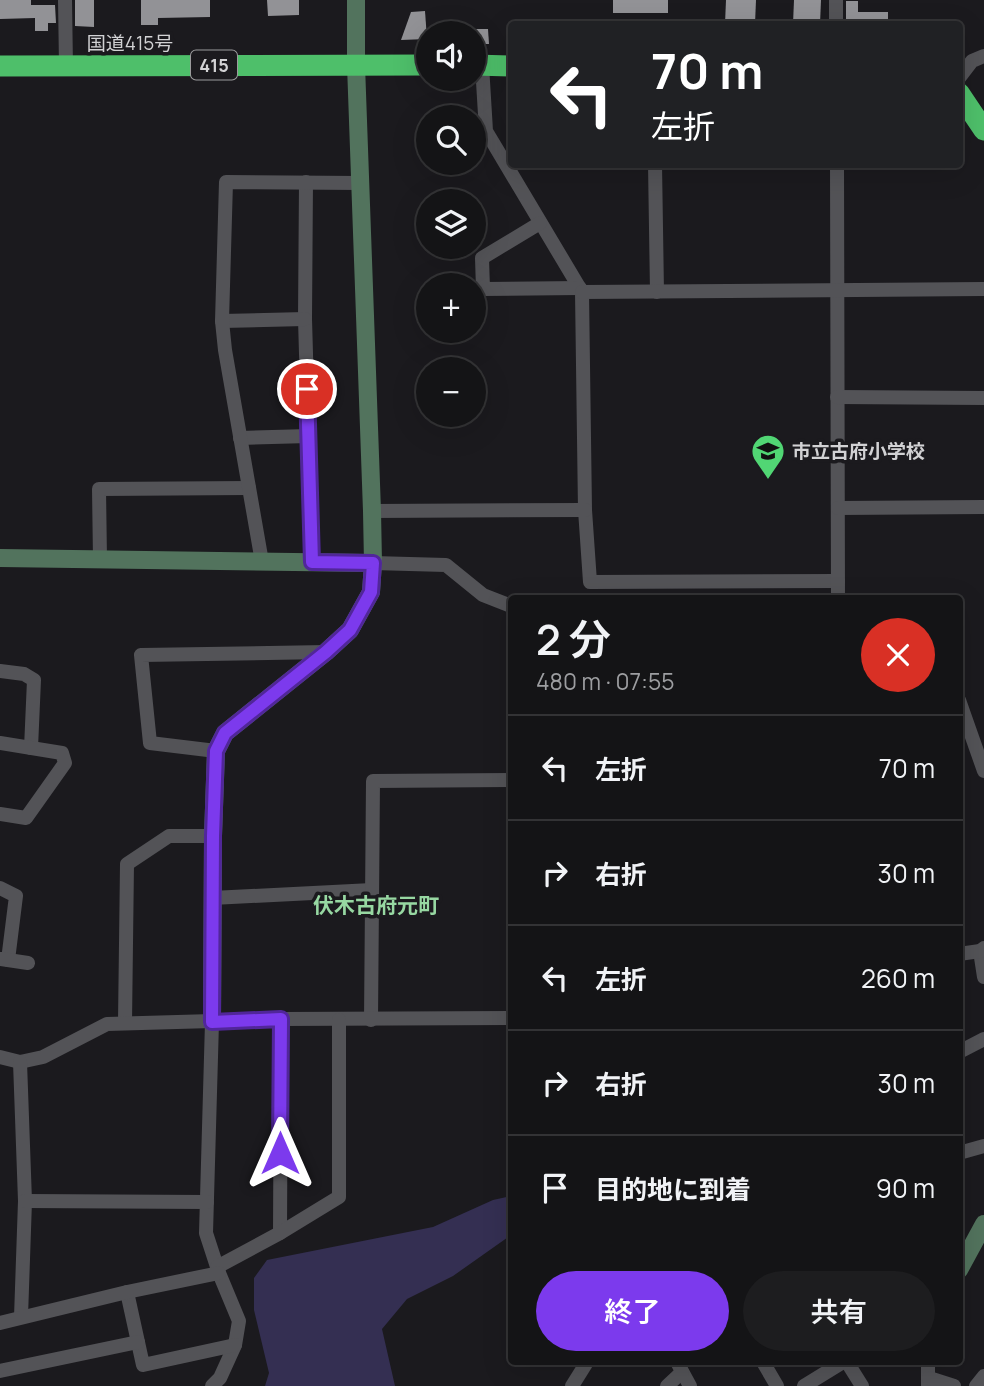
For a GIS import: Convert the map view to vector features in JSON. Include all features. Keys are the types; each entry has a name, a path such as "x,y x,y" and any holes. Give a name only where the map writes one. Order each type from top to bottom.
{"highway":[{"name":"国道415号","path":"0,66 416,65"},
{"path":"486,65 508,66"},
{"path":"963,99 984,130"}],"street":[{"path":"65,0 66,66"},
{"path":"212,1386 220,1378 235,1345 239,1321 206,1233 216,751 225,733 350,630 371,592 372,511 356,0"},
{"path":"836,0 836,21"},
{"path":"963,73 972,61 984,56"},
{"path":"481,91 486,131 581,290 585,510 590,582 838,581"},
{"path":"655,168 657,292"},
{"path":"837,168 838,595"},
{"path":"262,562 222,321 226,182 360,183"},
{"path":"306,182 305,319 312,562"},
{"path":"540,223 482,258 484,289 657,292 984,289"},
{"path":"222,321 305,319"},
{"path":"837,397 984,398"},
{"path":"240,438 309,436"},
{"path":"100,559 99,489 249,488"},
{"path":"838,508 984,507"},
{"path":"372,511 585,510"},
{"path":"0,558 446,565 483,595 508,605"},
{"path":"216,751 150,743 141,655 326,652"},
{"path":"0,671 24,674 34,680 31,748"},
{"path":"963,711 984,771"},
{"path":"0,743 62,753 65,763 26,818 0,814"},
{"path":"371,1020 373,781 508,780"},
{"path":"125,1024 127,864 169,836 213,836"},
{"path":"0,888 16,896 4,960 28,963"},
{"path":"212,898 372,890"},
{"path":"963,953 982,950 984,977"},
{"path":"0,1057 20,1062 43,1057 107,1024 281,1019 508,1018"},
{"path":"280,1233 281,1019"},
{"path":"0,1323 218,1270 339,1197 339,1020"},
{"path":"963,1050 984,1039"},
{"path":"20,1062 25,1201 21,1317"},
{"path":"963,1152 984,1146"},
{"path":"25,1201 207,1202"},
{"path":"963,1263 979,1248 984,1224"},
{"path":"127,1292 143,1365 235,1345"},
{"path":"0,1370 138,1342"},
{"path":"572,1386 585,1365"},
{"path":"765,1365 777,1386"},
{"path":"804,1386 840,1365"},
{"path":"847,1365 862,1386"},
{"path":"667,1386 679,1367 690,1386"},
{"path":"976,1386 984,1376"},
{"path":"929,1382 954,1386"}],"shaded area":[{"path":"508,1197 508,1237 453,1276 407,1299 382,1329 395,1386 265,1386 269,1373 254,1310 254,1278 267,1260 433,1227 493,1200"}],"building":[{"path":"0,0 31,0 31,5 55,5 56,23 48,23 48,31 35,31 35,18 0,19"},
{"path":"75,0 94,0 94,27 75,26"},
{"path":"141,0 210,0 210,17 158,18 158,25 141,25"},
{"path":"267,0 299,0 299,15 268,16"},
{"path":"613,0 668,0 668,13 613,13"},
{"path":"726,0 756,0 755,21 725,21"},
{"path":"794,0 821,0 820,21 793,21"},
{"path":"846,1 858,1 858,12 888,12 888,21 846,21"},
{"path":"425,11 426,21 416,21 416,39 401,40 411,12"},
{"path":"486,29 488,29 489,44 486,44"}],"place":[{"name":"市立古府小学校","path":"768,481"}],"district":[{"name":"伏木古府元町","path":"376,905"}],"route":[{"path":"280,1153 281,1019 212,1022 216,751 225,733 350,630 371,592 373,563 312,562 307,389"}]}
